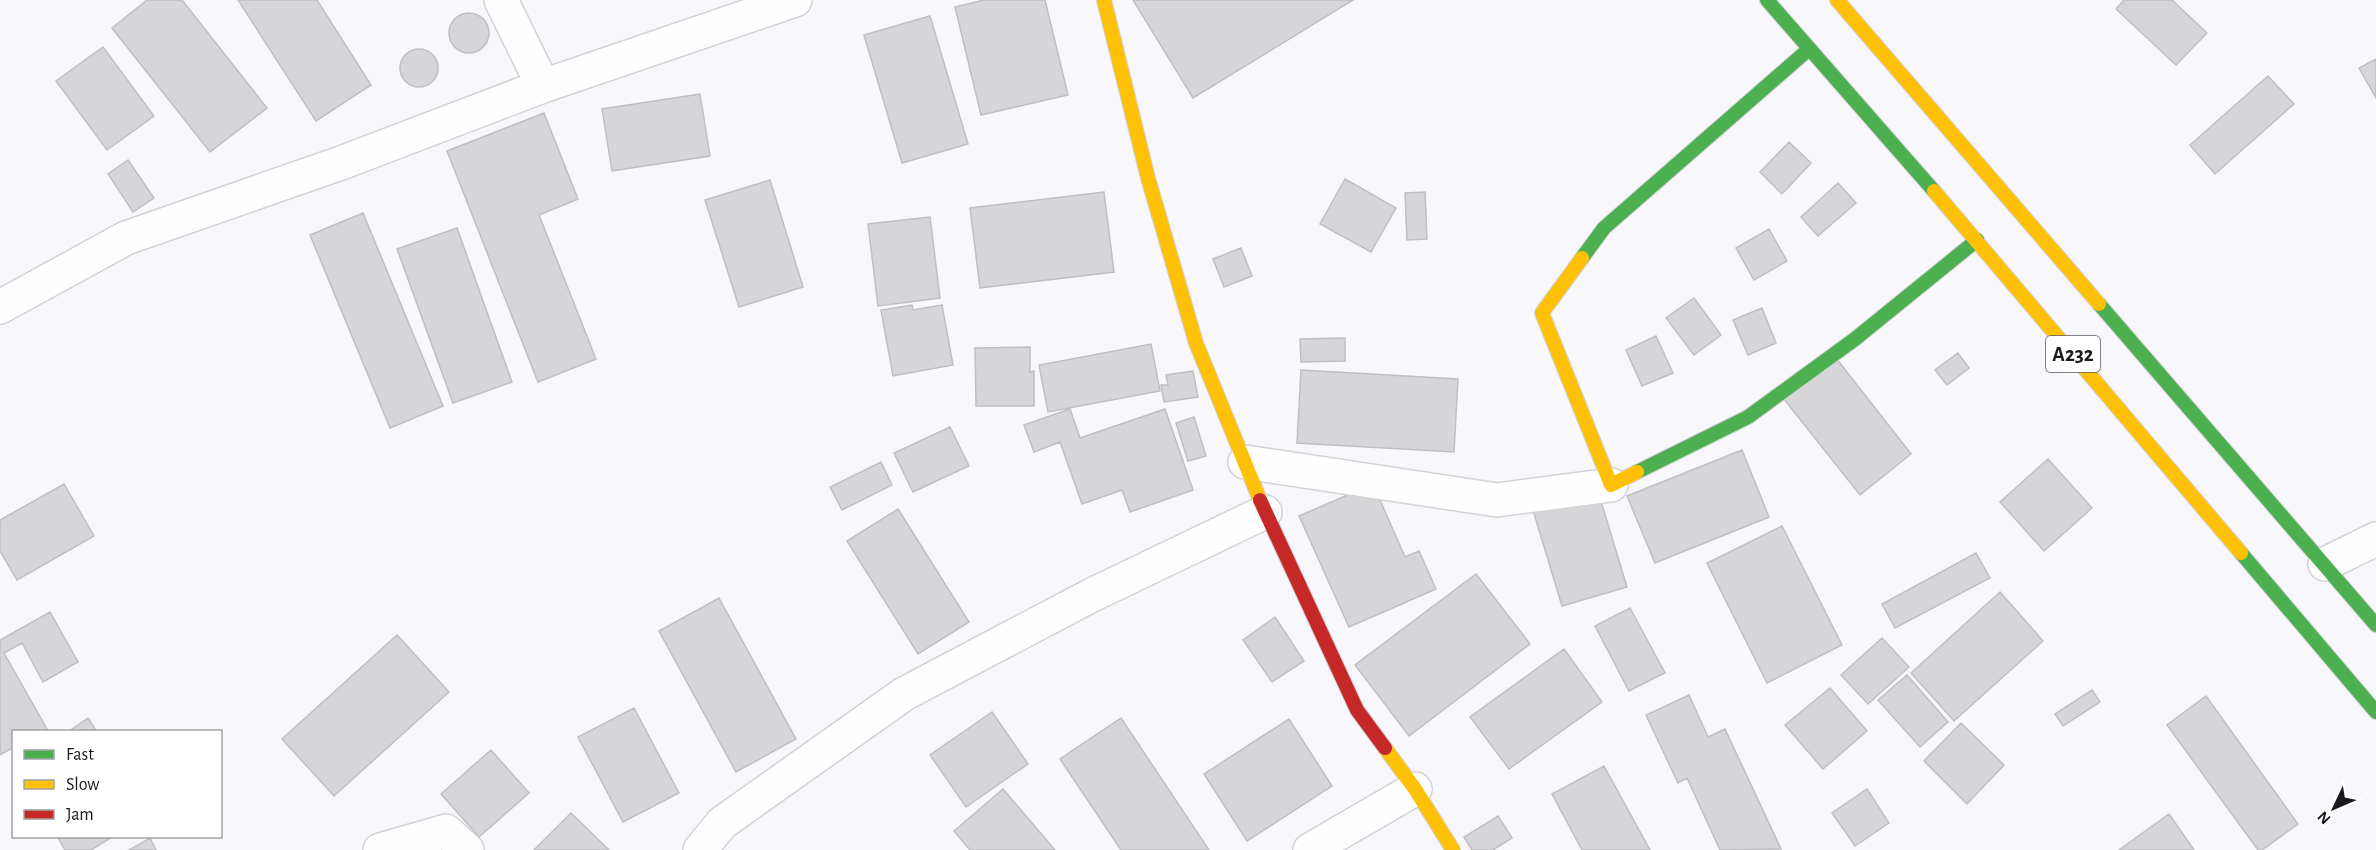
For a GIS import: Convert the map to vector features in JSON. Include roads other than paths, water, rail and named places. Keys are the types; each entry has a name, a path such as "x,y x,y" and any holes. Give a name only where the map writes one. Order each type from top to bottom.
{"main road":[{"path":"1104,0 1148,178 1196,343 1265,512 1357,710 1415,789 1452,850"},
{"name":"A232","path":"1767,0 1977,240 2376,712"},
{"name":"A232","path":"1837,0 2376,624"},
{"path":"1809,49 1604,228 1542,313 1611,485 1748,417 1855,339 1977,240"}],"street":[{"path":"501,0 543,86"},
{"path":"0,307 126,238 341,163 543,86 795,0"},
{"path":"1245,462 1497,500 1611,485"},
{"path":"700,850 722,823 904,694 1092,596 1265,512"},
{"path":"2325,564 2376,539"},
{"path":"1310,850 1415,789"},
{"path":"380,850 446,831 467,850"}]}
